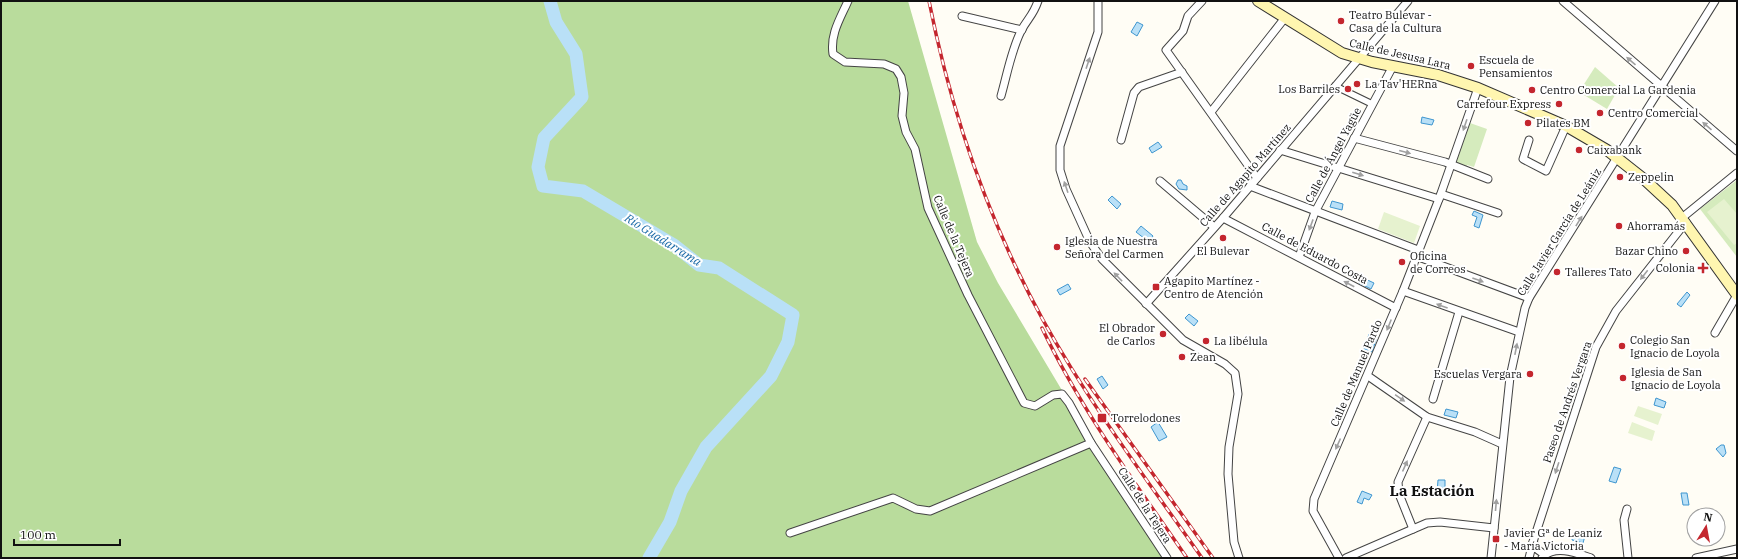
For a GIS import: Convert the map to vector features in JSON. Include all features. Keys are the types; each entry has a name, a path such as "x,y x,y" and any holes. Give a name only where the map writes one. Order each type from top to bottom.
{"main road":[{"name":"Calle de Jesusa Lara","path":"1258,1 1284,19 1342,54 1438,75 1478,88 1566,126 1618,157 1646,180 1684,220 1737,295"}],"street":[{"name":"Calle de la Tejera","path":"848,1 834,30 831,43 833,54 845,62 884,64 896,69 901,77 904,93 902,116 906,132 915,149 928,208 968,295 1024,403 1035,406 1053,395 1062,394 1069,403 1091,443 1167,558"},
{"path":"1001,96 1012,56 1022,30 1034,13 1038,1"},
{"path":"1098,1 1098,32 1060,146 1060,170 1080,224 1102,260 1183,340 1225,364 1235,373 1238,394 1230,447 1228,474 1234,542 1239,558"},
{"path":"1202,1 1188,16 1183,31 1166,50 1257,178"},
{"name":"Calle de Agapito Martínez","path":"1146,304 1223,218 1408,1"},
{"path":"1563,1 1737,151"},
{"name":"Calle Javier García de Leániz","path":"1491,558 1510,378 1519,332 1529,298 1715,1"},
{"path":"962,16 1022,30"},
{"path":"1211,112 1284,19"},
{"name":"Calle de Ángel Yagüe","path":"1299,257 1316,212 1393,66"},
{"path":"1121,140 1134,94 1139,87 1182,72"},
{"path":"1335,86 1372,104"},
{"name":"Calle de Manuel Pardo","path":"1338,558 1313,511 1313,506 1403,291 1440,196 1478,88"},
{"path":"1529,140 1523,159 1546,171 1566,126"},
{"path":"1354,138 1451,165 1488,179"},
{"path":"1280,150 1338,168 1498,212"},
{"name":"Paseo de Andrés Vergara","path":"1529,558 1596,347 1616,311 1684,220 1737,173"},
{"path":"1160,181 1214,228"},
{"path":"1250,186 1529,298"},
{"name":"Calle de Eduardo Costa","path":"1223,218 1396,308"},
{"path":"1403,291 1519,332"},
{"path":"1715,333 1737,295"},
{"path":"1433,399 1459,312"},
{"path":"1368,376 1427,417 1474,432 1502,444"},
{"path":"1413,529 1399,494 1398,482 1427,417"},
{"path":"790,534 893,498 916,509 930,512 1091,443"},
{"path":"1627,509 1624,520 1628,558"},
{"path":"1346,558 1433,522 1494,528"},
{"path":"1533,542 1543,557 1556,551 1570,551 1591,558"},
{"path":"1696,558 1708,557 1737,549"}],"green space":[{"path":"1,1 908,1 977,242 998,283 1162,558 1,558"},
{"path":"1595,67 1619,88 1607,109 1579,92"},
{"path":"1470,123 1487,129 1474,167 1467,165 1466,170 1455,166"},
{"path":"1737,180 1737,257 1700,209"},
{"path":"1724,199 1737,214 1737,243 1734,245 1707,212"},
{"path":"1384,212 1420,226 1414,243 1378,229"},
{"path":"1638,406 1662,414 1658,425 1634,416"},
{"path":"1632,422 1655,431 1652,441 1628,433"}],"water":[{"path":"1137,22 1143,25 1137,36 1131,32"},
{"path":"1422,117 1434,120 1432,125 1421,123"},
{"path":"1158,142 1162,147 1152,153 1149,148"},
{"path":"1178,180 1181,180 1183,184 1187,186 1187,190 1179,189 1176,184"},
{"path":"1112,196 1121,204 1117,209 1108,200"},
{"path":"1332,201 1343,204 1342,210 1330,207"},
{"path":"1474,211 1483,215 1479,228 1474,226 1477,217 1472,215"},
{"path":"1141,226 1153,236 1149,242 1136,232"},
{"path":"1361,277 1374,283 1371,289 1359,283"},
{"path":"1068,284 1071,289 1060,295 1057,290"},
{"path":"1687,292 1690,295 1681,307 1677,304"},
{"path":"1189,314 1198,321 1194,326 1185,318"},
{"path":"1369,334 1377,337 1372,352 1364,349"},
{"path":"1102,376 1108,385 1103,389 1097,379"},
{"path":"1656,398 1666,402 1664,408 1654,405"},
{"path":"1446,409 1458,412 1456,418 1444,415"},
{"path":"1158,422 1167,437 1159,441 1151,427"},
{"path":"1721,445 1724,445 1726,453 1723,457 1716,449"},
{"path":"1614,467 1621,469 1616,483 1609,481"},
{"path":"1438,480 1445,480 1445,493 1437,493"},
{"path":"1362,491 1372,495 1369,500 1364,498 1362,504 1357,502"},
{"path":"1681,493 1687,493 1689,505 1683,505"},
{"path":"1573,535 1581,537 1582,535 1585,536 1583,543 1572,540"}],"waterway":[{"name":"Río Guadarrama","path":"550,1 556,22 576,54 582,97 544,138 538,167 543,186 583,191 674,245 699,265 719,268 793,315 788,342 771,376 706,447 681,491 670,522 649,558"}],"railway":[{"path":"929,1 948,84 960,124 989,204 1005,244 1023,282 1061,351 1099,411 1202,558"},
{"path":"1042,328 1074,388 1110,446 1187,558"},
{"path":"1085,379 1213,558"}],"place":[{"name":"Teatro Bulevar - Casa de la Cultura","path":"1341,21"},
{"name":"Escuela de Pensamientos","path":"1471,66"},
{"name":"La Tav'HERna","path":"1357,84"},
{"name":"Los Barriles","path":"1348,89"},
{"name":"Centro Comercial La Gardenia","path":"1532,90"},
{"name":"Carrefour Express","path":"1559,104"},
{"name":"Centro Comercial","path":"1600,113"},
{"name":"Pilates BM","path":"1528,123"},
{"name":"Caixabank","path":"1579,150"},
{"name":"Zeppelin","path":"1620,177"},
{"name":"Ahorramás","path":"1619,226"},
{"name":"El Bulevar","path":"1223,238"},
{"name":"Iglesia de Nuestra Señora del Carmen","path":"1057,247"},
{"name":"Bazar Chino","path":"1686,251"},
{"name":"Oficina de Correos","path":"1402,262"},
{"name":"Colonia","path":"1703,268"},
{"name":"Talleres Tato","path":"1557,272"},
{"name":"Agapito Martínez - Centro de Atención","path":"1156,287"},
{"name":"El Obrador de Carlos","path":"1163,334"},
{"name":"La libélula","path":"1206,341"},
{"name":"Colegio San Ignacio de Loyola","path":"1622,346"},
{"name":"Zean","path":"1182,357"},
{"name":"Escuelas Vergara","path":"1530,374"},
{"name":"Iglesia de San Ignacio de Loyola","path":"1623,378"},
{"name":"Torrelodones","path":"1102,418"},
{"name":"Javier Gª de Leaniz - María Victoria","path":"1496,539"}],"district":[{"name":"La Estación","path":"1432,491"}]}
